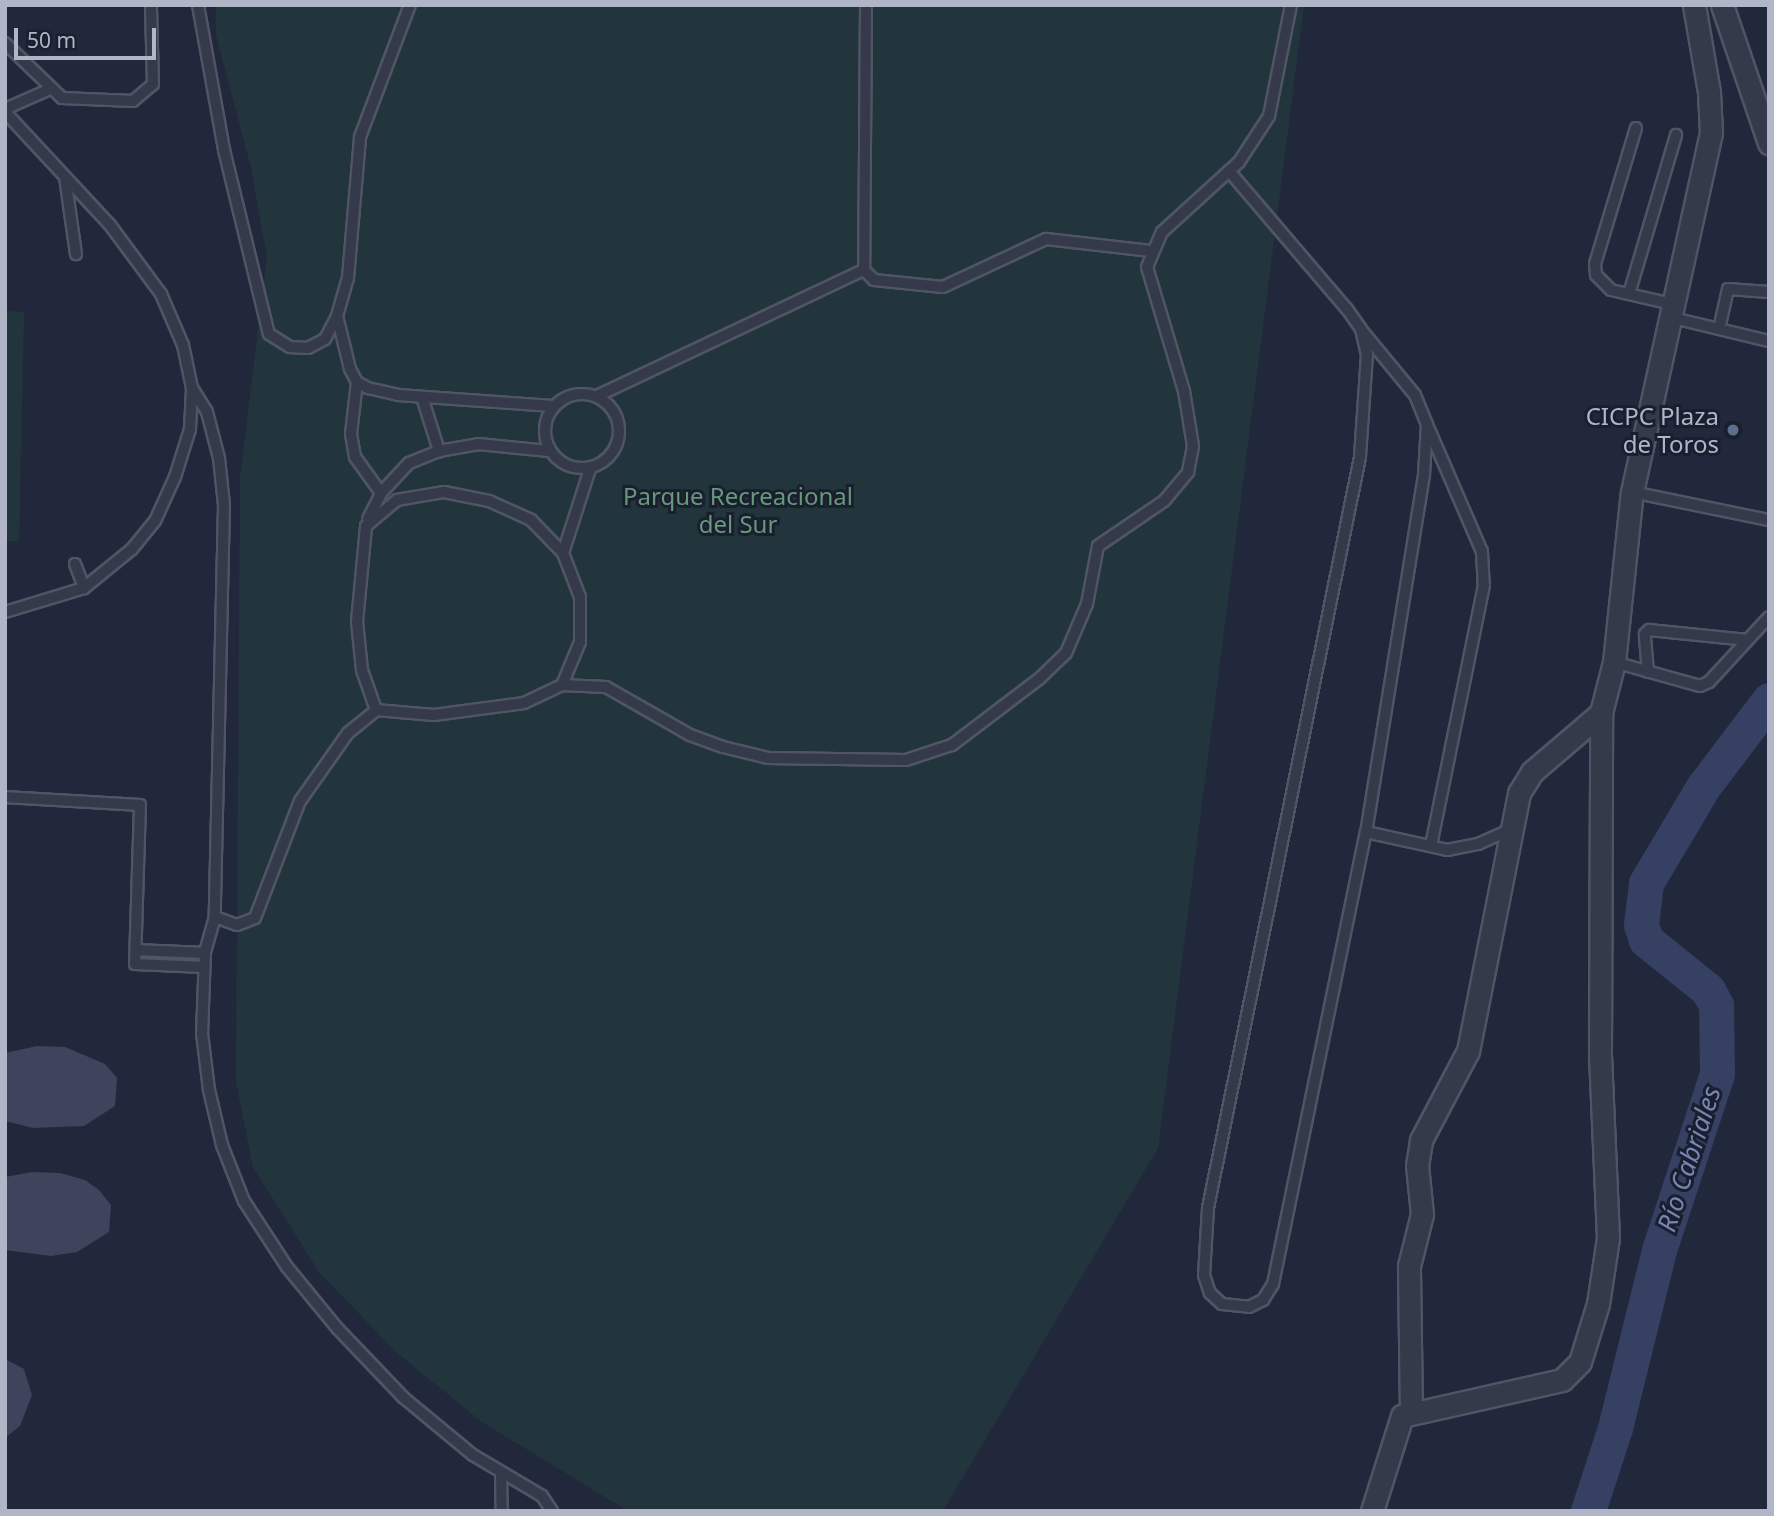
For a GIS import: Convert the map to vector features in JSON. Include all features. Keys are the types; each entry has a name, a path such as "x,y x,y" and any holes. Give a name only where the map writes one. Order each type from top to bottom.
{"street":[{"path":"1371,1511 1397,1421 1411,1413 1562,1380 1580,1362 1591,1338 1608,1238 1600,1057 1601,713 1614,662 1632,492 1711,133 1709,92 1694,5"},
{"path":"1722,5 1769,143"},
{"path":"1411,1413 1409,1266 1422,1214 1417,1166 1421,1140 1468,1051 1519,793 1532,772 1601,713"}],"lane":[{"path":"5,43 48,90 62,98 97,102 134,101 153,84 151,5"},
{"path":"198,5 223,150 270,334 290,347 308,348 324,339 337,316 348,278 359,137 411,5"},
{"path":"864,270 866,5"},
{"path":"215,917 237,925 256,918 300,801 348,733 376,710 434,715 524,703 562,685 606,687 690,735 768,758 906,760 952,745 1066,653 1087,604 1098,546 1164,501 1188,472 1194,446 1173,347 1147,267 1151,251 1162,232 1229,171 1269,116 1291,5"},
{"path":"5,612 85,588 110,571 155,521 190,429 192,388 183,345 161,294 135,255 5,111 48,90"},
{"path":"1636,128 1595,264 1601,283 1718,329 1769,341"},
{"path":"1629,294 1676,135"},
{"path":"1229,171 1415,395 1482,552 1484,585 1431,846"},
{"path":"65,177 76,254"},
{"path":"864,270 886,285 943,287 1046,239 1151,251"},
{"path":"548,451 543,428 553,406 573,394 597,396 864,270"},
{"path":"1718,329 1728,289 1769,292"},
{"path":"337,316 357,382 351,433 355,457 381,493"},
{"path":"1361,329 1367,366 1360,457 1208,1208 1204,1275 1210,1293 1222,1304 1249,1307 1263,1300 1273,1284 1366,832 1424,475 1427,424"},
{"path":"357,382 398,395 553,406"},
{"path":"192,388 207,412 224,505 215,917 205,953 202,1033 209,1090 222,1145 244,1201 287,1267 338,1329 404,1398 501,1472 542,1496 552,1511"},
{"path":"376,710 362,670 357,622 366,526 381,493 409,463 439,451 478,444 548,451 566,467 590,469 611,457 621,435 615,412 597,396"},
{"path":"422,397 439,451"},
{"path":"562,554 590,469"},
{"path":"366,526 397,500 443,492 489,501 531,520 562,554 580,608 580,642 562,685"},
{"path":"1632,492 1769,520"},
{"path":"75,564 85,588"},
{"path":"1614,662 1700,685 1769,617"},
{"path":"1648,672 1645,634 1650,630 1747,640"},
{"path":"5,797 140,806 135,964 204,967"},
{"path":"1366,832 1447,850 1478,844 1510,830"},
{"path":"136,950 205,953"},
{"path":"501,1472 502,1511"}],"green space":[{"name":"Parque Recreacional del Sur","path":"216,5 1304,5 1158,1148 943,1511 628,1511 482,1422 396,1352 319,1272 253,1167 236,1082 240,478 267,257 251,168 216,35"},
{"path":"5,311 24,312 19,541 5,541"}],"building":[{"path":"37,1046 65,1047 105,1064 117,1078 115,1106 84,1126 33,1128 5,1121 5,1053"},
{"path":"32,1172 60,1173 85,1180 99,1190 111,1205 109,1232 77,1252 51,1256 5,1250 5,1177"},
{"path":"5,1359 24,1369 32,1395 20,1426 5,1438"}],"waterway":[{"name":"Río Cabriales","path":"1588,1511 1615,1428 1659,1250 1717,1074 1716,1005 1708,990 1646,940 1641,925 1646,883 1703,787 1769,700"}],"place":[{"name":"CICPC Plaza de Toros","path":"1733,430"}]}
